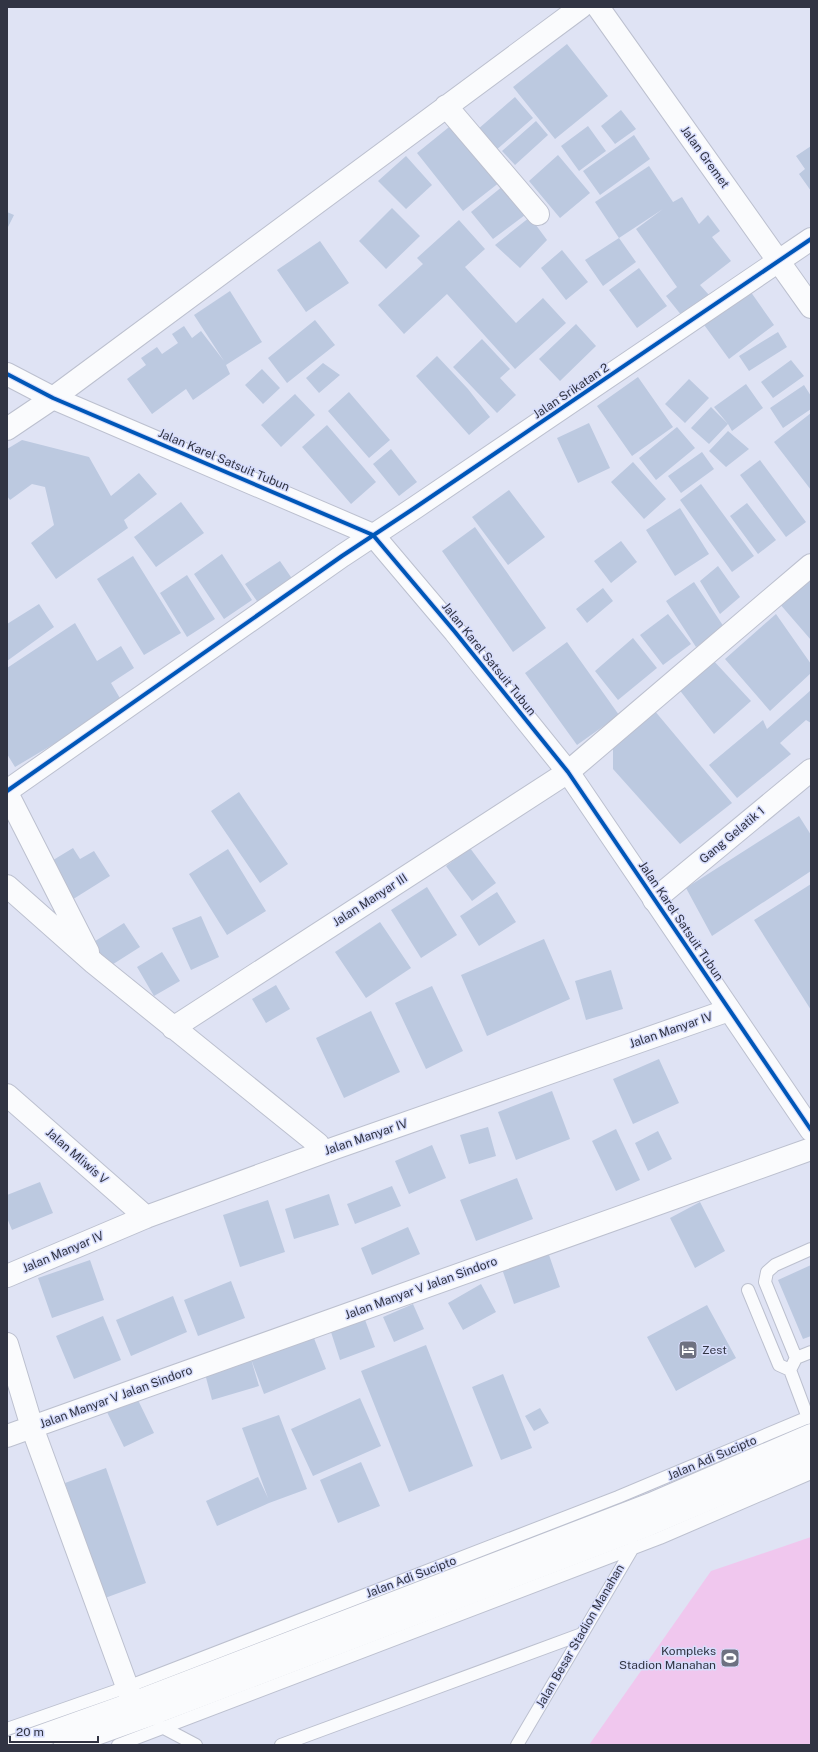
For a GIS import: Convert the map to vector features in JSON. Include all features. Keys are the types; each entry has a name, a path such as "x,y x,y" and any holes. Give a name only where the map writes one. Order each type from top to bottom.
{"street":[{"path":"7,429 53,398 581,7"},
{"name":"Jalan Gremet","path":"598,7 811,307"},
{"path":"446,106 538,214"},
{"name":"Jalan Srikatan 2","path":"7,792 372,535 416,508 780,262 811,239"},
{"name":"Jalan Karel Satsuit Tubun","path":"7,374 53,398 372,535 455,632 568,772 811,1130"},
{"name":"Jalan Manyar III","path":"173,1028 568,772 811,565"},
{"name":"Gang Gelatik 1","path":"654,900 811,770"},
{"path":"7,792 94,963"},
{"path":"7,886 94,963 318,1144"},
{"name":"Jalan Manyar IV","path":"7,1276 146,1217 335,1148 729,1010"},
{"name":"Jalan Mliwis V","path":"7,1095 146,1217"},
{"name":"Jalan Manyar V Jalan Sindoro","path":"7,1436 811,1149"},
{"path":"7,1344 32,1427 135,1702"},
{"name":"Jalan Adi Sucipto","path":"65,1745 135,1702 430,1580 622,1506 697,1475 810,1423"},
{"name":"Jalan Adi Sucipto","path":"16,1745 135,1702 643,1527 811,1456"}],"lane":[{"path":"796,1358 765,1282 767,1272 775,1265 811,1249"},
{"path":"748,1290 778,1365 790,1370 810,1423"},
{"path":"790,1370 796,1358 811,1352"},
{"path":"118,1745 633,1548 811,1473"},
{"name":"Jalan Besar Stadion Manahan","path":"517,1745 633,1548 643,1527"},
{"path":"281,1745 582,1634"},
{"path":"135,1702 165,1728 196,1745"},
{"name":"Jalan Adi Sucipto","path":"7,1729 135,1702"}],"shaded area":[{"name":"Kompleks Stadion Manahan","path":"811,1537 811,1745 589,1745 711,1571"}],"building":[{"path":"567,44 608,96 555,139 513,87"},
{"path":"515,97 533,118 495,151 477,130"},
{"path":"621,110 636,129 615,144 601,126"},
{"path":"536,121 548,135 515,165 502,151"},
{"path":"454,123 500,182 463,211 417,153"},
{"path":"588,126 606,151 579,171 561,146"},
{"path":"634,135 650,159 600,195 583,171"},
{"path":"811,146 811,191 799,174 805,169 796,156"},
{"path":"558,155 590,193 560,218 529,181"},
{"path":"406,156 432,185 406,209 378,181"},
{"path":"649,166 673,202 682,197 699,224 708,215 720,231 712,237 731,261 700,285 709,295 682,316 666,296 677,287 636,229 663,209 619,238 595,202"},
{"path":"503,186 525,215 493,239 471,212"},
{"path":"392,208 420,236 386,269 359,241"},
{"path":"7,212 14,215 7,229"},
{"path":"530,217 547,240 520,268 495,245"},
{"path":"459,220 485,249 465,267 516,323 543,298 566,323 515,369 447,294 404,334 378,305 423,264 417,258"},
{"path":"619,238 636,262 603,286 585,260"},
{"path":"320,241 349,283 306,312 277,270"},
{"path":"562,250 588,282 566,300 541,268"},
{"path":"639,268 667,306 637,328 609,290"},
{"path":"748,288 774,325 729,359 702,322"},
{"path":"230,291 262,342 226,365 230,374 193,400 186,389 152,414 127,379 146,365 141,358 157,347 162,354 178,343 172,334 184,326 192,338 201,331 224,361 194,315"},
{"path":"315,320 335,345 287,383 268,358"},
{"path":"576,324 596,346 560,381 539,359"},
{"path":"778,332 787,347 749,371 739,356"},
{"path":"482,339 510,369 500,378 516,395 497,413 453,367"},
{"path":"437,356 468,389 490,417 469,435 416,376"},
{"path":"791,360 804,376 773,398 761,382"},
{"path":"323,363 340,375 319,393 306,378"},
{"path":"262,369 280,388 263,404 245,385"},
{"path":"638,377 673,427 632,456 597,406"},
{"path":"689,379 709,398 685,423 665,404"},
{"path":"746,384 763,408 732,431 714,407"},
{"path":"804,385 811,396 811,409 783,428 770,408"},
{"path":"349,392 390,440 369,458 328,411"},
{"path":"295,394 315,415 281,447 261,425"},
{"path":"711,407 728,424 709,444 691,428"},
{"path":"811,413 811,490 774,442"},
{"path":"589,423 610,468 578,483 557,438"},
{"path":"327,425 376,482 351,504 302,447"},
{"path":"677,427 695,448 656,480 639,458"},
{"path":"728,431 749,449 726,467 709,451"},
{"path":"22,440 89,457 111,496 139,473 157,494 124,520 128,528 56,579 31,543 54,525 45,487 32,484 10,500 7,496 7,449"},
{"path":"391,449 417,482 399,496 373,464"},
{"path":"702,452 714,469 681,493 668,476"},
{"path":"760,460 806,522 786,537 740,475"},
{"path":"633,462 666,499 644,519 611,482"},
{"path":"701,484 754,556 732,572 680,500"},
{"path":"509,490 545,537 508,565 472,517"},
{"path":"181,502 204,533 156,567 134,537"},
{"path":"747,503 776,540 758,554 730,516"},
{"path":"680,508 709,554 675,576 646,530"},
{"path":"475,527 546,628 513,652 442,551"},
{"path":"621,541 637,562 611,583 594,561"},
{"path":"222,554 252,600 224,619 194,574"},
{"path":"133,556 181,633 144,655 97,579"},
{"path":"280,561 293,580 259,604 245,584"},
{"path":"718,566 740,597 720,614 700,581"},
{"path":"187,575 215,619 187,637 160,593"},
{"path":"811,576 811,640 779,603"},
{"path":"694,582 724,627 696,647 666,601"},
{"path":"603,588 613,601 587,623 576,609"},
{"path":"39,604 54,627 7,661 7,624"},
{"path":"668,614 691,644 663,665 640,635"},
{"path":"776,614 811,664 811,673 770,711 725,659"},
{"path":"75,623 97,661 121,646 134,668 111,683 121,700 69,735 15,767 7,754 7,668"},
{"path":"633,638 657,668 618,700 595,671"},
{"path":"567,642 619,715 577,745 525,673"},
{"path":"712,659 751,701 714,734 678,688"},
{"path":"811,690 811,723 806,720 780,743 791,754 737,798 709,765 763,720 767,729"},
{"path":"654,710 732,803 680,844 613,769 613,744"},
{"path":"239,792 288,864 260,883 211,811"},
{"path":"799,816 811,835 811,871 712,936 686,888"},
{"path":"73,848 80,859 94,851 110,876 67,903 50,862"},
{"path":"470,848 496,883 472,901 446,866"},
{"path":"228,849 266,911 227,935 189,874"},
{"path":"811,884 811,1010 754,920"},
{"path":"427,887 457,935 421,958 391,910"},
{"path":"497,892 516,922 479,946 460,916"},
{"path":"201,916 219,957 191,970 172,928"},
{"path":"380,922 411,968 366,998 335,952"},
{"path":"124,923 140,947 107,968 92,943"},
{"path":"544,939 570,999 487,1036 461,975"},
{"path":"162,952 180,981 154,996 137,967"},
{"path":"611,970 623,1009 586,1020 575,981"},
{"path":"276,985 290,1009 266,1023 252,999"},
{"path":"432,986 463,1051 426,1069 395,1003"},
{"path":"371,1011 400,1072 344,1098 316,1038"},
{"path":"659,1059 679,1103 633,1124 613,1079"},
{"path":"552,1091 570,1139 516,1160 498,1112"},
{"path":"488,1127 496,1156 469,1164 460,1135"},
{"path":"616,1129 640,1180 616,1191 592,1141"},
{"path":"658,1131 672,1159 648,1171 635,1143"},
{"path":"432,1145 446,1178 409,1194 395,1161"},
{"path":"517,1178 533,1219 476,1241 460,1200"},
{"path":"40,1182 53,1213 12,1230 7,1218 7,1195"},
{"path":"392,1186 401,1206 355,1224 347,1204"},
{"path":"329,1194 339,1225 294,1239 285,1209"},
{"path":"268,1200 285,1252 240,1267 223,1215"},
{"path":"700,1202 725,1251 695,1268 670,1218"},
{"path":"408,1227 420,1254 372,1275 361,1248"},
{"path":"548,1252 560,1287 514,1304 502,1269"},
{"path":"90,1260 104,1300 52,1318 38,1278"},
{"path":"811,1265 811,1336 803,1339 778,1280"},
{"path":"231,1281 245,1318 198,1336 184,1300"},
{"path":"481,1284 496,1312 463,1330 448,1303"},
{"path":"173,1296 187,1332 131,1356 116,1320"},
{"path":"413,1304 424,1329 394,1342 383,1317"},
{"path":"707,1305 736,1358 676,1391 647,1337"},
{"path":"103,1316 121,1360 74,1379 56,1336"},
{"path":"364,1317 375,1347 340,1360 330,1329"},
{"path":"312,1333 326,1369 264,1394 251,1359 259,1386 212,1400 204,1370"},
{"path":"426,1345 473,1466 409,1492 361,1371"},
{"path":"503,1374 532,1448 501,1460 472,1387"},
{"path":"137,1398 154,1433 124,1447 107,1412"},
{"path":"360,1398 381,1446 313,1476 291,1429"},
{"path":"540,1408 549,1423 534,1431 525,1416"},
{"path":"279,1415 307,1489 269,1503 217,1526 206,1501 258,1477 268,1498 242,1428"},
{"path":"361,1462 380,1506 338,1523 320,1480"},
{"path":"106,1468 146,1583 105,1598 65,1483"}],"cycle path":[{"path":"7,791 342,556 811,239"},
{"path":"7,374 53,398 373,535 455,632 568,772 811,1130"}],"place":[{"name":"Zest","path":"688,1350"},
{"name":"Kompleks Stadion Manahan","path":"730,1658"}]}
